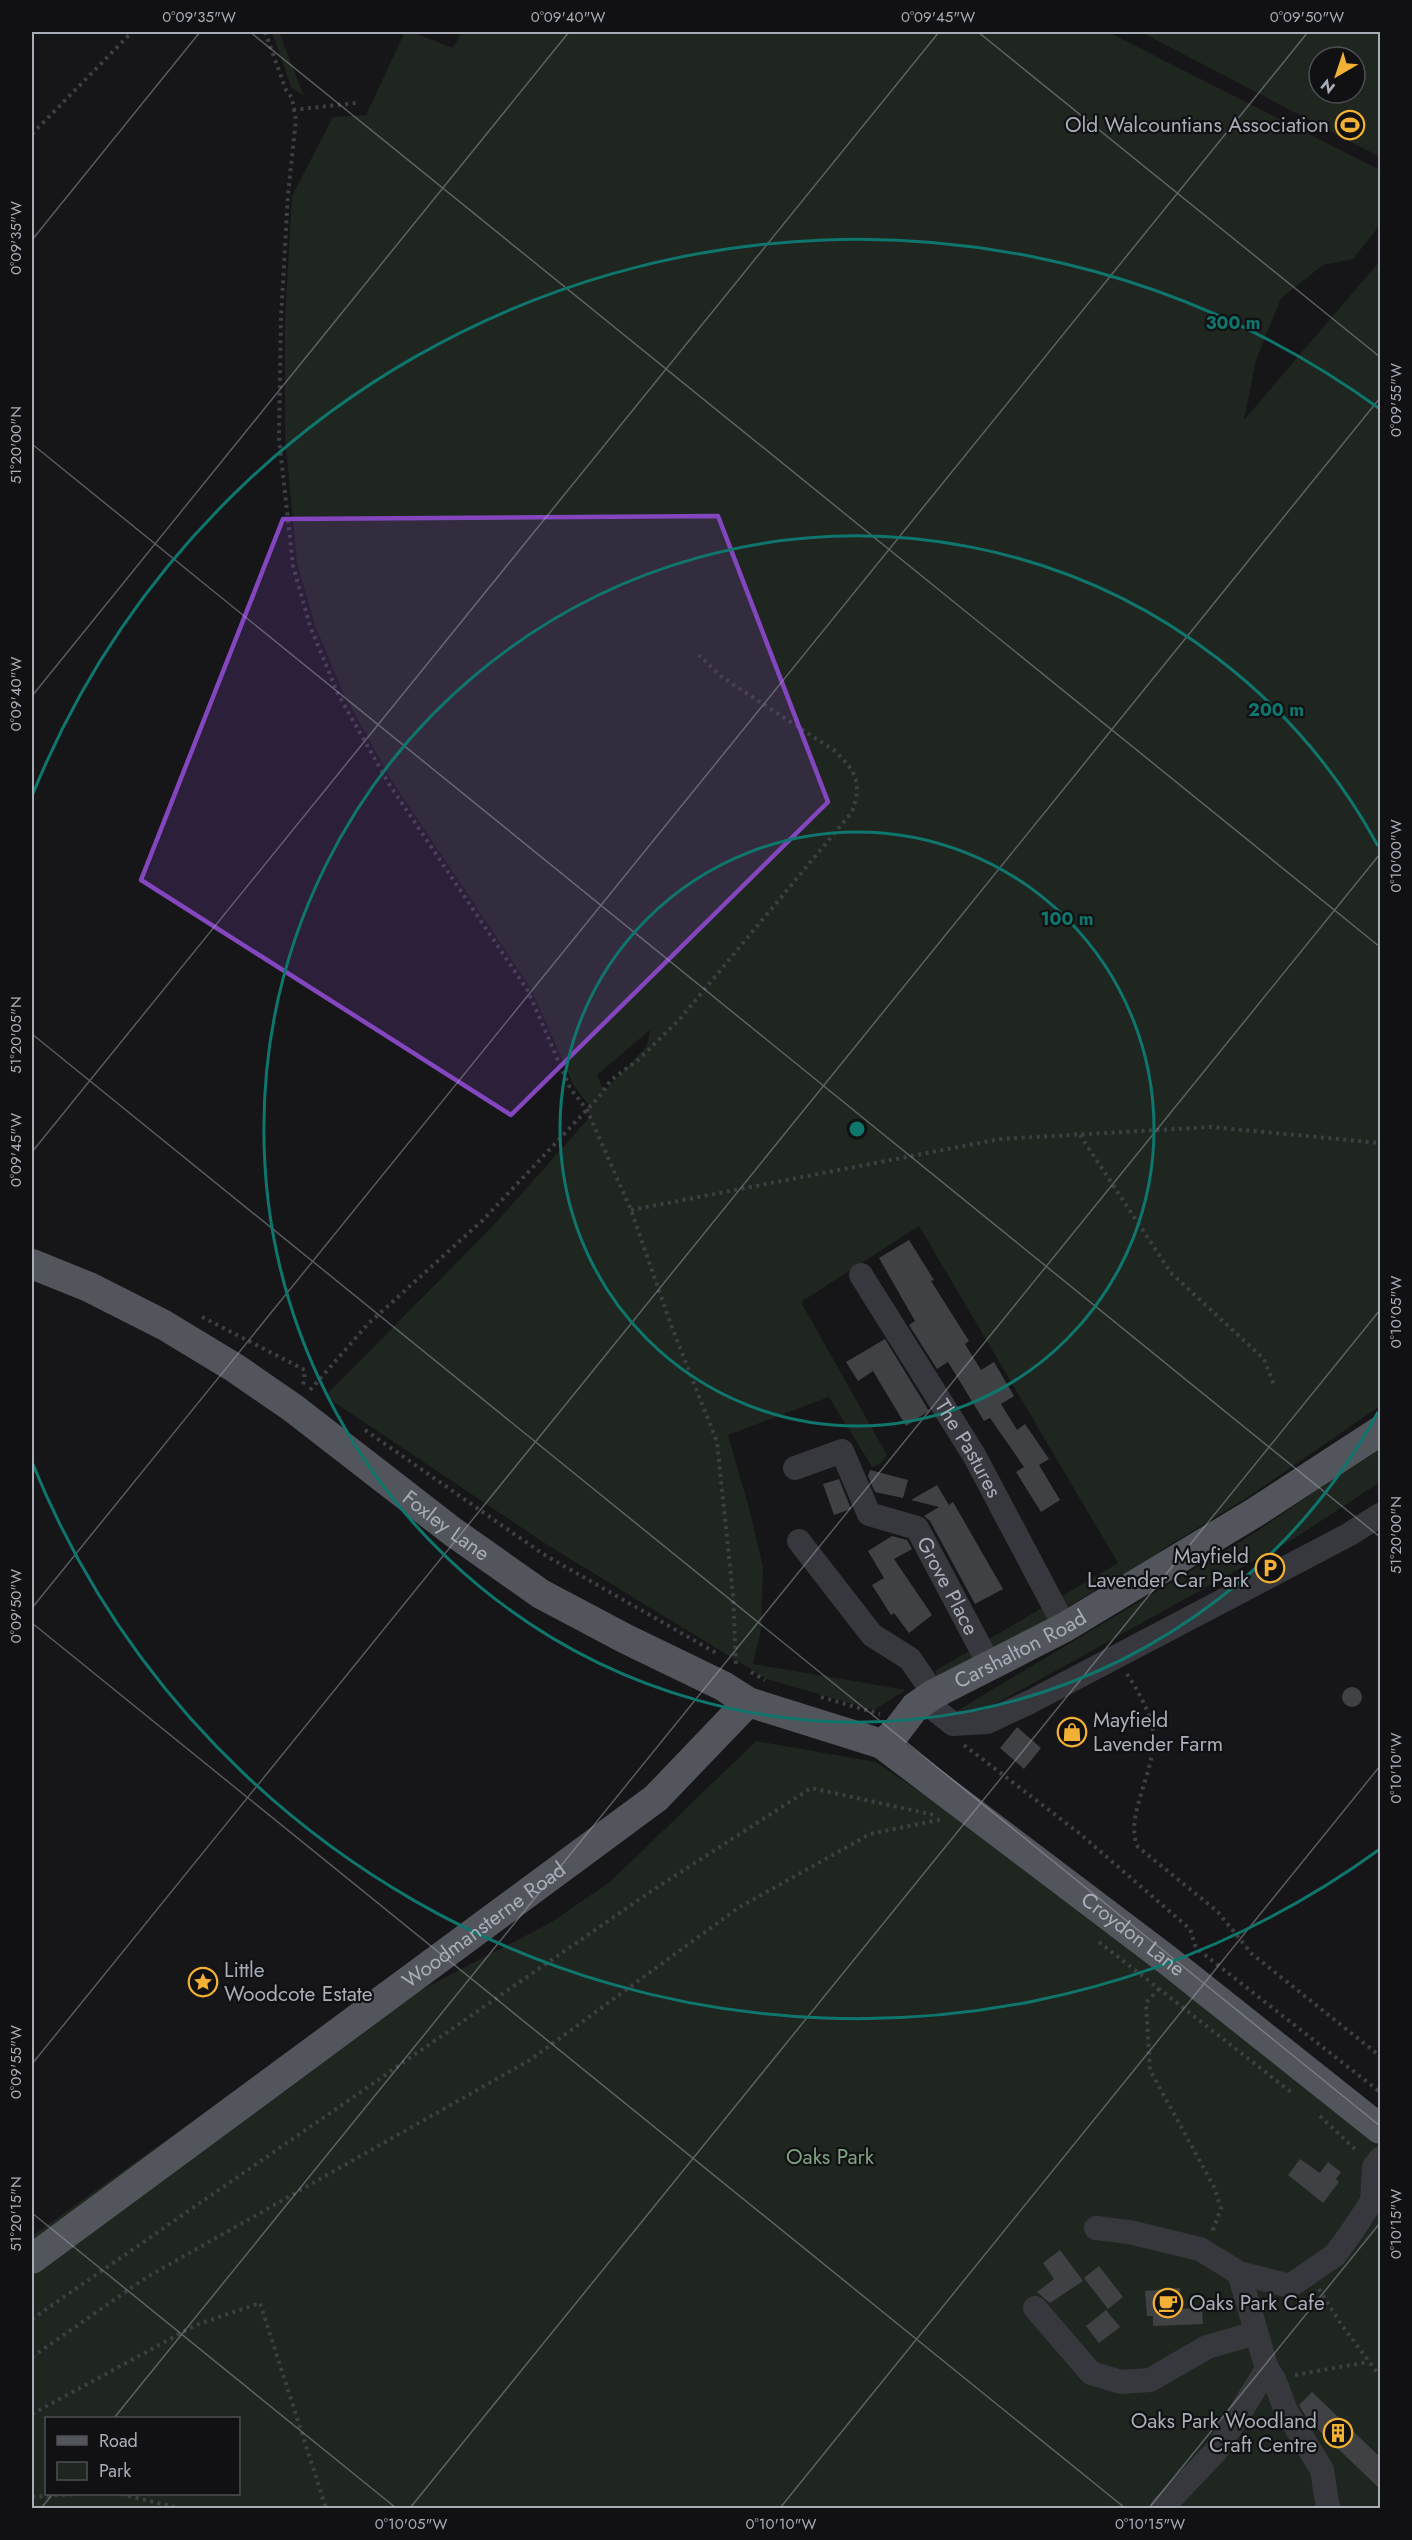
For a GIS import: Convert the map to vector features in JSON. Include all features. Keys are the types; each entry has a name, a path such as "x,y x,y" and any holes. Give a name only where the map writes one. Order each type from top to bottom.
{"main road":[{"name":"Foxley Lane","path":"32,1264 108,1297 164,1325 235,1368 293,1408 453,1532 541,1594 626,1639 723,1686 757,1691 882,1744"},
{"name":"Carshalton Road","path":"882,1744 924,1701 1065,1627 1254,1513 1380,1431"},
{"name":"Woodmansterne Road","path":"32,2259 656,1798 757,1691"},
{"name":"Croydon Lane","path":"882,1744 1166,1959 1380,2129"}],"street":[{"name":"The Pastures","path":"861,1275 974,1455 1065,1627"},
{"name":"Grove Place","path":"795,1468 842,1451 869,1514 917,1528 990,1666"},
{"path":"799,1542 872,1635 910,1659 924,1701 953,1724 987,1722 1348,1535 1380,1515"},
{"path":"1096,2228 1129,2232 1200,2249 1239,2272 1290,2286 1335,2255 1372,2201 1377,2163"},
{"path":"1239,2272 1270,2374 1286,2411 1322,2470 1328,2508"},
{"path":"1035,2308 1091,2373 1121,2382 1150,2380 1207,2347 1256,2333"},
{"path":"1162,2508 1216,2451 1270,2374"}],"path":[{"path":"32,134 132,32"},
{"path":"265,32 286,90 292,98 296,120 288,194 281,318 279,438 293,566 310,626 338,694 389,784 528,991 570,1088 587,1110 631,1210 671,1325 717,1442 733,1595 736,1664"},
{"path":"293,110 356,103"},
{"path":"195,1314 305,1370 306,1378 303,1389 308,1393 368,1324 483,1220 587,1110 611,1080 638,1060 679,1020 841,827 852,812 858,795 857,779 850,766 835,751 722,677 699,655"},
{"path":"631,1210 1000,1139 1211,1127 1380,1143"},
{"path":"1080,1135 1171,1273 1264,1359 1274,1385"},
{"path":"363,1429 543,1554 736,1664 757,1691"},
{"path":"1116,1657 1138,1690 1153,1726 1150,1767 1132,1827 1133,1838 1138,1847 1217,1911 1252,1953 1380,2056"},
{"path":"810,1694 881,1714 905,1703 924,1701"},
{"path":"958,1740 1079,1833 1190,1929 1196,1948 1380,2092"},
{"path":"32,2319 650,1892 811,1788 946,1818 870,1834 738,1908 530,2060 147,2277 32,2357"},
{"path":"1097,1940 1293,2094"},
{"path":"1159,1989 1146,2003 1150,2070 1214,2187 1221,2208 1213,2230 1218,2238"},
{"path":"1311,2109 1377,2163"},
{"path":"1309,2274 1341,2324 1380,2376"},
{"path":"32,2414 196,2325 260,2303 326,2508"},
{"path":"1270,2374 1368,2362"},
{"path":"32,2497 54,2495"},
{"path":"129,2495 178,2508"}],"highlighted area":[{"path":"718,516 828,802 511,1115 141,880 283,519"}],"green space":[{"path":"272,32 279,32 304,96 291,87"},
{"path":"405,32 411,32 453,48 462,32 1108,32 1380,170 1380,225 1353,259 1323,265 1281,298 1256,360 1244,420 1380,261 1380,1406 1245,1499 1163,1549 1128,1579 1124,1573 939,1685 935,1671 1118,1563 919,1226 801,1302 887,1455 880,1464 872,1467 829,1397 728,1435 763,1567 761,1630 753,1664 906,1690 874,1710 767,1679 549,1546 325,1396 492,1227 590,1117 587,1110 590,1107 574,1086 531,989 392,781 343,693 315,625 297,563 285,437 285,319 292,196 333,117 366,115","holes":["650,1030 647,1046 604,1091 597,1075"]},
{"name":"Old Walcountians Association","path":"1141,32 1380,32 1380,157"},
{"path":"1380,1447 1380,1482 1295,1538 956,1726 955,1712 1256,1532"},
{"name":"Oaks Park","path":"756,1741 876,1762 1166,1959 1380,2129 1380,2508 32,2508 32,2236 257,2075 550,1923 610,1882"}],"building":[{"path":"909,1240 934,1280 931,1281 969,1341 965,1344 981,1370 994,1362 1014,1396 1001,1404 1017,1430 1025,1424 1049,1459 1039,1465 1060,1500 1041,1512 1016,1472 1024,1467 990,1418 984,1421 948,1362 937,1369 909,1325 915,1321 879,1258"},
{"path":"885,1339 929,1411 906,1426 873,1371 858,1381 846,1362"},
{"path":"870,1470 908,1480 903,1498 875,1492 868,1476"},
{"path":"839,1479 851,1509 834,1515 823,1484"},
{"path":"937,1485 949,1505 953,1502 1003,1589 975,1604 930,1521 924,1516 939,1507 911,1500"},
{"path":"892,1536 907,1540 912,1549 894,1559 932,1615 909,1633 894,1613 891,1615 872,1585 884,1578 868,1551"},
{"path":"1352,1687 1359,1690 1362,1697 1359,1704 1352,1707 1345,1704 1342,1697 1345,1690"},
{"path":"1017,1727 1041,1748 1024,1769 1000,1748"},
{"path":"1300,2159 1320,2173 1328,2162 1341,2172 1336,2179 1339,2182 1323,2203 1288,2175"},
{"path":"1060,2250 1083,2281 1050,2303 1037,2292 1054,2279 1043,2263"},
{"path":"1099,2266 1123,2297 1108,2309 1084,2278"},
{"path":"1180,2288 1181,2309 1202,2307 1203,2324 1153,2326 1153,2316 1147,2316 1145,2291"},
{"path":"1106,2310 1120,2327 1099,2343 1086,2326"},
{"name":"Oaks Park Woodland Craft Centre","path":"1312,2392 1380,2457 1380,2489 1308,2420 1299,2405"}],"place":[{"name":"Old Walcountians Association","path":"1350,125"},
{"name":"Mayfield Lavender Car Park","path":"1270,1568"},
{"name":"Mayfield Lavender Farm","path":"1072,1732"},
{"name":"Little Woodcote Estate","path":"203,1982"},
{"name":"Oaks Park Cafe","path":"1168,2303"},
{"name":"Oaks Park Woodland Craft Centre","path":"1338,2433"}]}
